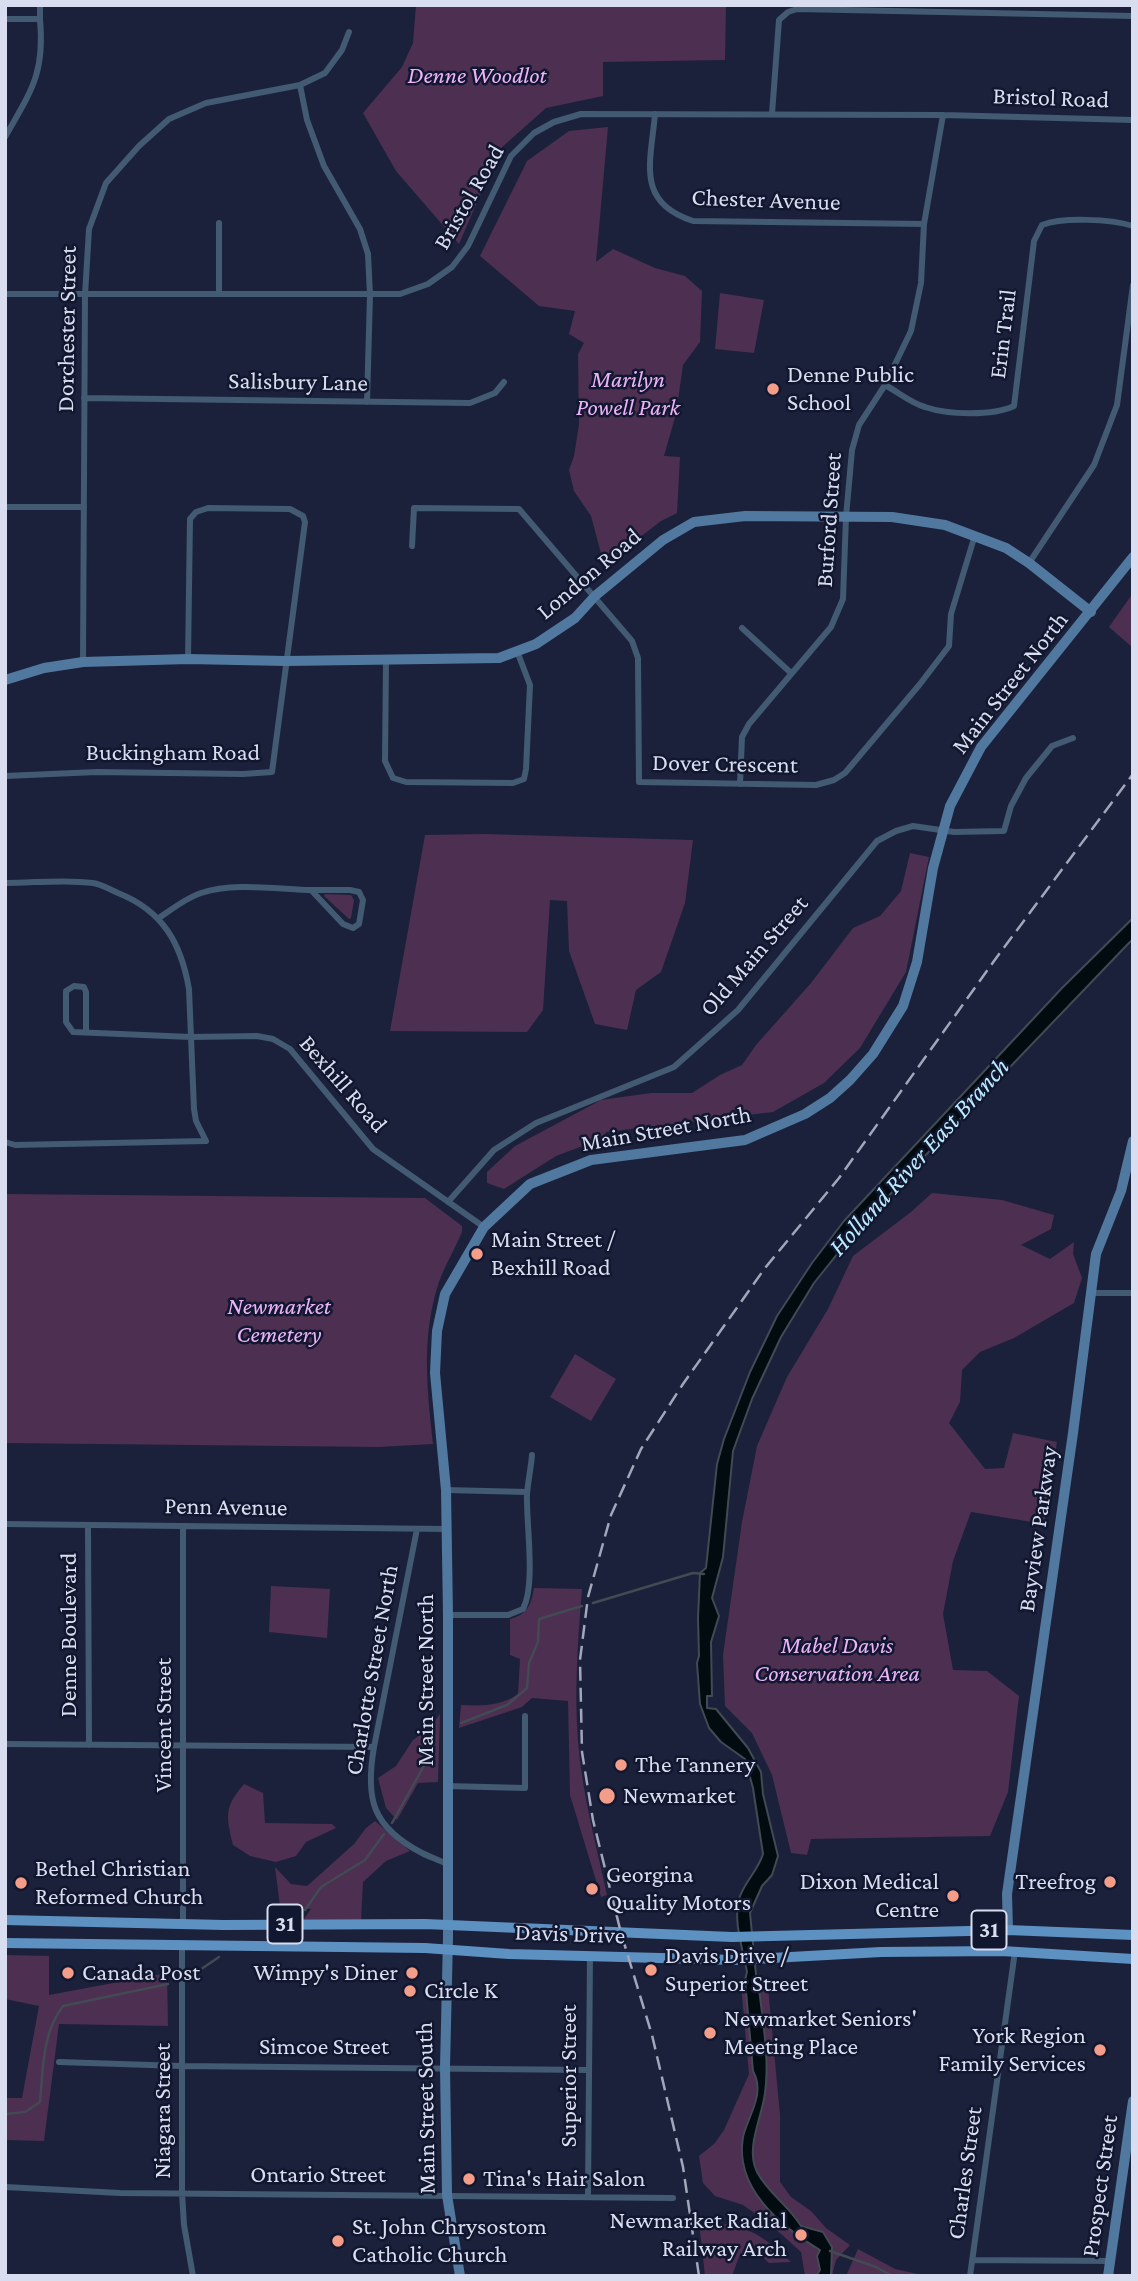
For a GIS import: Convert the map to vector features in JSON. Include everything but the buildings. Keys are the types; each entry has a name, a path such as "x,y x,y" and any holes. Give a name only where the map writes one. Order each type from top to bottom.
{"main road":[{"name":"London Road","path":"5,680 44,668 83,662 499,658 536,644 575,618 595,596 663,540 694,522 745,516 892,517 945,525 1006,548 1091,612"},
{"name":"Main Street North","path":"447,1943 446,1490 435,1373 437,1331 445,1294 484,1227 530,1184 591,1160 745,1140 780,1126 830,1098 873,1054 903,1006 917,962 933,868 950,806 981,747 1133,557"},
{"name":"Bayview Parkway","path":"1008,1930 1007,1894 1096,1254 1121,1191 1133,1140"},
{"name":"Davis Drive","path":"5,1920 183,1924 412,1924 732,1937 1008,1930 1133,1934"},
{"name":"Davis Drive","path":"5,1943 182,1946 447,1943 484,1952 736,1960 881,1952 1015,1951 1133,1959"},
{"name":"Main Street South","path":"447,1943 447,2195 460,2276"},
{"name":"Prospect Street","path":"1108,2276 1128,2170 1133,2101"}],"street":[{"path":"5,137 35,84 43,48 40,5"},
{"path":"772,114 779,20 788,12 797,9 1133,16"},
{"path":"5,19 40,19"},
{"name":"Dorchester Street","path":"83,662 85,295 89,229 106,183 139,146 169,119 206,103 299,85 325,73 342,50 349,32"},
{"path":"299,85 307,120 324,166 360,229 368,254 370,295 367,402"},
{"name":"Bristol Road","path":"5,294 400,294 428,284 452,267 468,246 512,156 534,133 554,122 580,114 943,115 1133,120"},
{"name":"Chester Avenue","path":"655,114 649,176 654,194 665,207 681,217 693,220 924,224"},
{"name":"Burford Street","path":"740,784 742,737 749,724 831,626 843,599 852,450 859,425 886,385 911,331 920,283 924,224 943,115"},
{"name":"Erin Trail","path":"886,385 924,407 951,412 1003,411 1014,406 1034,241 1042,225 1055,220 1122,222 1133,226"},
{"path":"219,223 219,294"},
{"path":"1029,563 1094,465 1117,405 1133,285"},
{"name":"Salisbury Lane","path":"84,398 470,403 495,393 504,383"},
{"path":"5,507 84,507"},
{"path":"188,659 190,519 196,512 208,508 290,509 303,516 305,522 286,661"},
{"path":"412,546 414,508 519,509 595,596"},
{"name":"Dover Crescent","path":"595,596 627,632 636,649 639,782 816,785 834,780 845,773 952,647 951,614 975,535"},
{"path":"742,628 791,674"},
{"path":"386,661 384,761 393,778 406,782 513,783 524,779 526,769 530,685 517,651"},
{"name":"Buckingham Road","path":"5,776 97,772 272,772 286,661"},
{"name":"Old Main Street","path":"448,1202 494,1150 536,1123 674,1066 738,1010 877,841 913,826 943,831 1004,831 1012,806 1026,778 1052,746 1073,738"},
{"path":"5,883 95,883 135,900 159,918 180,952 186,970 190,989 194,1109 196,1121 206,1141 5,1142"},
{"path":"159,918 192,897 211,890 230,888 350,890 359,892 363,900 359,924 352,928 343,924 311,890"},
{"path":"74,986 84,987 86,992 86,1032 73,1032 66,1022 66,991 74,986"},
{"name":"Bexhill Road","path":"86,1032 257,1037 282,1043 290,1049 373,1149 484,1227"},
{"path":"1090,1293 1133,1293"},
{"path":"448,1615 508,1615 523,1609 527,1603 527,1492 532,1455"},
{"path":"446,1490 527,1492"},
{"name":"Penn Avenue","path":"5,1524 446,1529"},
{"name":"Denne Boulevard","path":"88,1525 89,1745"},
{"name":"Vincent Street","path":"183,1525 183,1924"},
{"name":"Charlotte Street North","path":"417,1529 374,1747 370,1774 371,1793 380,1818 390,1830 422,1853 447,1864"},
{"path":"446,1786 524,1788 525,1716"},
{"path":"5,1744 374,1747"},
{"name":"Niagara Street","path":"182,1946 182,2193 184,2225 194,2276"},
{"name":"Charles Street","path":"970,2276 1015,1951"},
{"name":"Superior Street","path":"588,2196 590,1955"},
{"name":"Simcoe Street","path":"59,2062 181,2066 588,2070"},
{"name":"Ontario Street","path":"5,2187 120,2193 673,2198"},
{"path":"972,2260 1111,2261"}],"green space":[{"name":"Denne Woodlot","path":"416,5 726,5 725,60 603,62 603,96 546,108 500,149 459,244 396,171 363,113 402,67 413,43"},
{"name":"Marilyn Powell Park","path":"608,127 596,262 613,249 655,268 685,276 702,291 700,342 683,365 676,414 664,456 680,457 677,513 661,521 604,565 591,516 574,491 569,470 579,424 578,354 584,343 569,334 575,311 539,306 480,256 527,161 569,131"},
{"path":"720,293 764,300 754,353 715,349"},
{"path":"1133,593 1133,648 1109,627"},
{"path":"484,834 693,840 685,903 661,972 636,990 627,1030 595,1024 569,951 567,901 550,900 543,1010 527,1032 390,1031 425,835"},
{"path":"910,853 929,857 906,972 860,1048 824,1083 773,1112 606,1132 604,1138 556,1156 504,1189 487,1183 487,1172 515,1146 601,1100 651,1093 692,1093 742,1065 853,928 880,916 901,891"},
{"path":"351,895 354,900 351,918 324,896"},
{"name":"Mabel Davis Conservation Area","path":"932,1193 1002,1200 1054,1215 1051,1229 1021,1245 1050,1259 1074,1242 1073,1254 1082,1278 1074,1303 1014,1338 980,1352 962,1370 960,1402 949,1423 985,1469 1004,1468 1013,1433 1057,1442 1044,1524 971,1512 953,1561 943,1614 953,1670 987,1671 1019,1696 1008,1792 990,1836 811,1839 807,1855 791,1853 772,1775 752,1733 725,1706 723,1655 742,1522 757,1446 787,1377 828,1309 853,1256"},
{"name":"Newmarket Cemetery","path":"5,1194 425,1198 462,1226 462,1232 439,1282 430,1322 427,1362 433,1444 379,1447 5,1443"},
{"path":"575,1354 616,1379 591,1421 550,1397"},
{"path":"271,1586 330,1589 327,1638 269,1632"},
{"path":"534,1588 582,1589 576,1684 578,1741 586,1799 607,1895 601,1897 570,1795 568,1701 532,1698 522,1707 459,1728 461,1705 491,1704 518,1694 520,1659 510,1655 510,1619 528,1608"},
{"path":"440,1714 438,1782 418,1783 397,1820 386,1808 378,1778 396,1766 413,1740 429,1729"},
{"path":"244,1784 263,1793 265,1823 332,1824 336,1828 306,1842 296,1856 276,1862 250,1856 233,1845 228,1819 233,1799"},
{"path":"375,1821 410,1851 386,1861 363,1882 361,1921 303,1920 311,1909 280,1906 275,1867 291,1884 307,1886 354,1844"},
{"path":"5,1955 49,1956 49,1995 167,1973 168,2026 59,2024 44,2141 5,2140 5,2098 22,2098 39,2006 5,1999"},
{"path":"741,1985 768,1987 780,2115 780,2182 791,2197 850,2245 836,2260 832,2276 805,2276 801,2252 770,2224 743,2205 715,2196 703,2183 699,2156 715,2143 724,2130 749,2074"},
{"path":"699,2222 750,2231 791,2262 769,2263 755,2250 740,2254 732,2276 705,2276"},
{"path":"858,2249 895,2269 927,2276 846,2276"}],"water":[{"name":"Holland River East Branch","path":"1133,918 1133,939 919,1162 814,1283 781,1337 752,1399 733,1451 723,1557 712,1598 719,1616 711,1642 712,1696 707,1696 707,1708 716,1709 748,1748 761,1772 763,1794 778,1856 772,1875 762,1886 750,1913 767,2065 765,2093 753,2153 757,2172 767,2186 801,2226 823,2232 832,2247 831,2276 816,2276 820,2270 817,2256 820,2250 790,2230 764,2204 753,2189 742,2156 743,2137 758,2088 753,2071 745,1980 747,1972 737,1908 741,1893 763,1854 753,1788 745,1759 721,1742 709,1728 700,1704 697,1663 700,1573 706,1568 717,1464 750,1372 777,1316 844,1221 1062,988"}],"waterway":[{"path":"593,1603 693,1573 704,1574"},
{"path":"461,1723 507,1705 527,1688 529,1663 538,1642 539,1619 582,1606"},
{"path":"392,1823 434,1748"},
{"path":"305,1910 321,1887 365,1860 384,1834"},
{"path":"191,1976 219,1957"},
{"path":"5,2114 25,2112 40,2102 47,2040 63,2006 168,1984"},
{"path":"830,2251 876,2267 892,2276"}],"railway":[{"path":"699,2276 683,2167 652,2035 621,1933 593,1820 582,1752 580,1660 588,1597 611,1515 641,1449 683,1384 765,1268 839,1178 994,961 1133,774"}],"place":[{"name":"Denne Public School","path":"773,389"},
{"name":"Main Street / Bexhill Road","path":"477,1254"},
{"name":"The Tannery","path":"621,1765"},
{"name":"Newmarket","path":"607,1796"},
{"name":"Treefrog","path":"1110,1882"},
{"name":"Bethel Christian Reformed Church","path":"21,1883"},
{"name":"Georgina Quality Motors","path":"592,1889"},
{"name":"Dixon Medical Centre","path":"953,1896"},
{"name":"Davis Drive / Superior Street","path":"651,1970"},
{"name":"Canada Post","path":"68,1973"},
{"name":"Wimpy's Diner","path":"412,1973"},
{"name":"Circle K","path":"410,1991"},
{"name":"Newmarket Seniors' Meeting Place","path":"710,2033"},
{"name":"York Region Family Services","path":"1100,2050"},
{"name":"Tina's Hair Salon","path":"469,2179"},
{"name":"Newmarket Radial Railway Arch","path":"801,2235"},
{"name":"St. John Chrysostom Catholic Church","path":"338,2241"}]}
